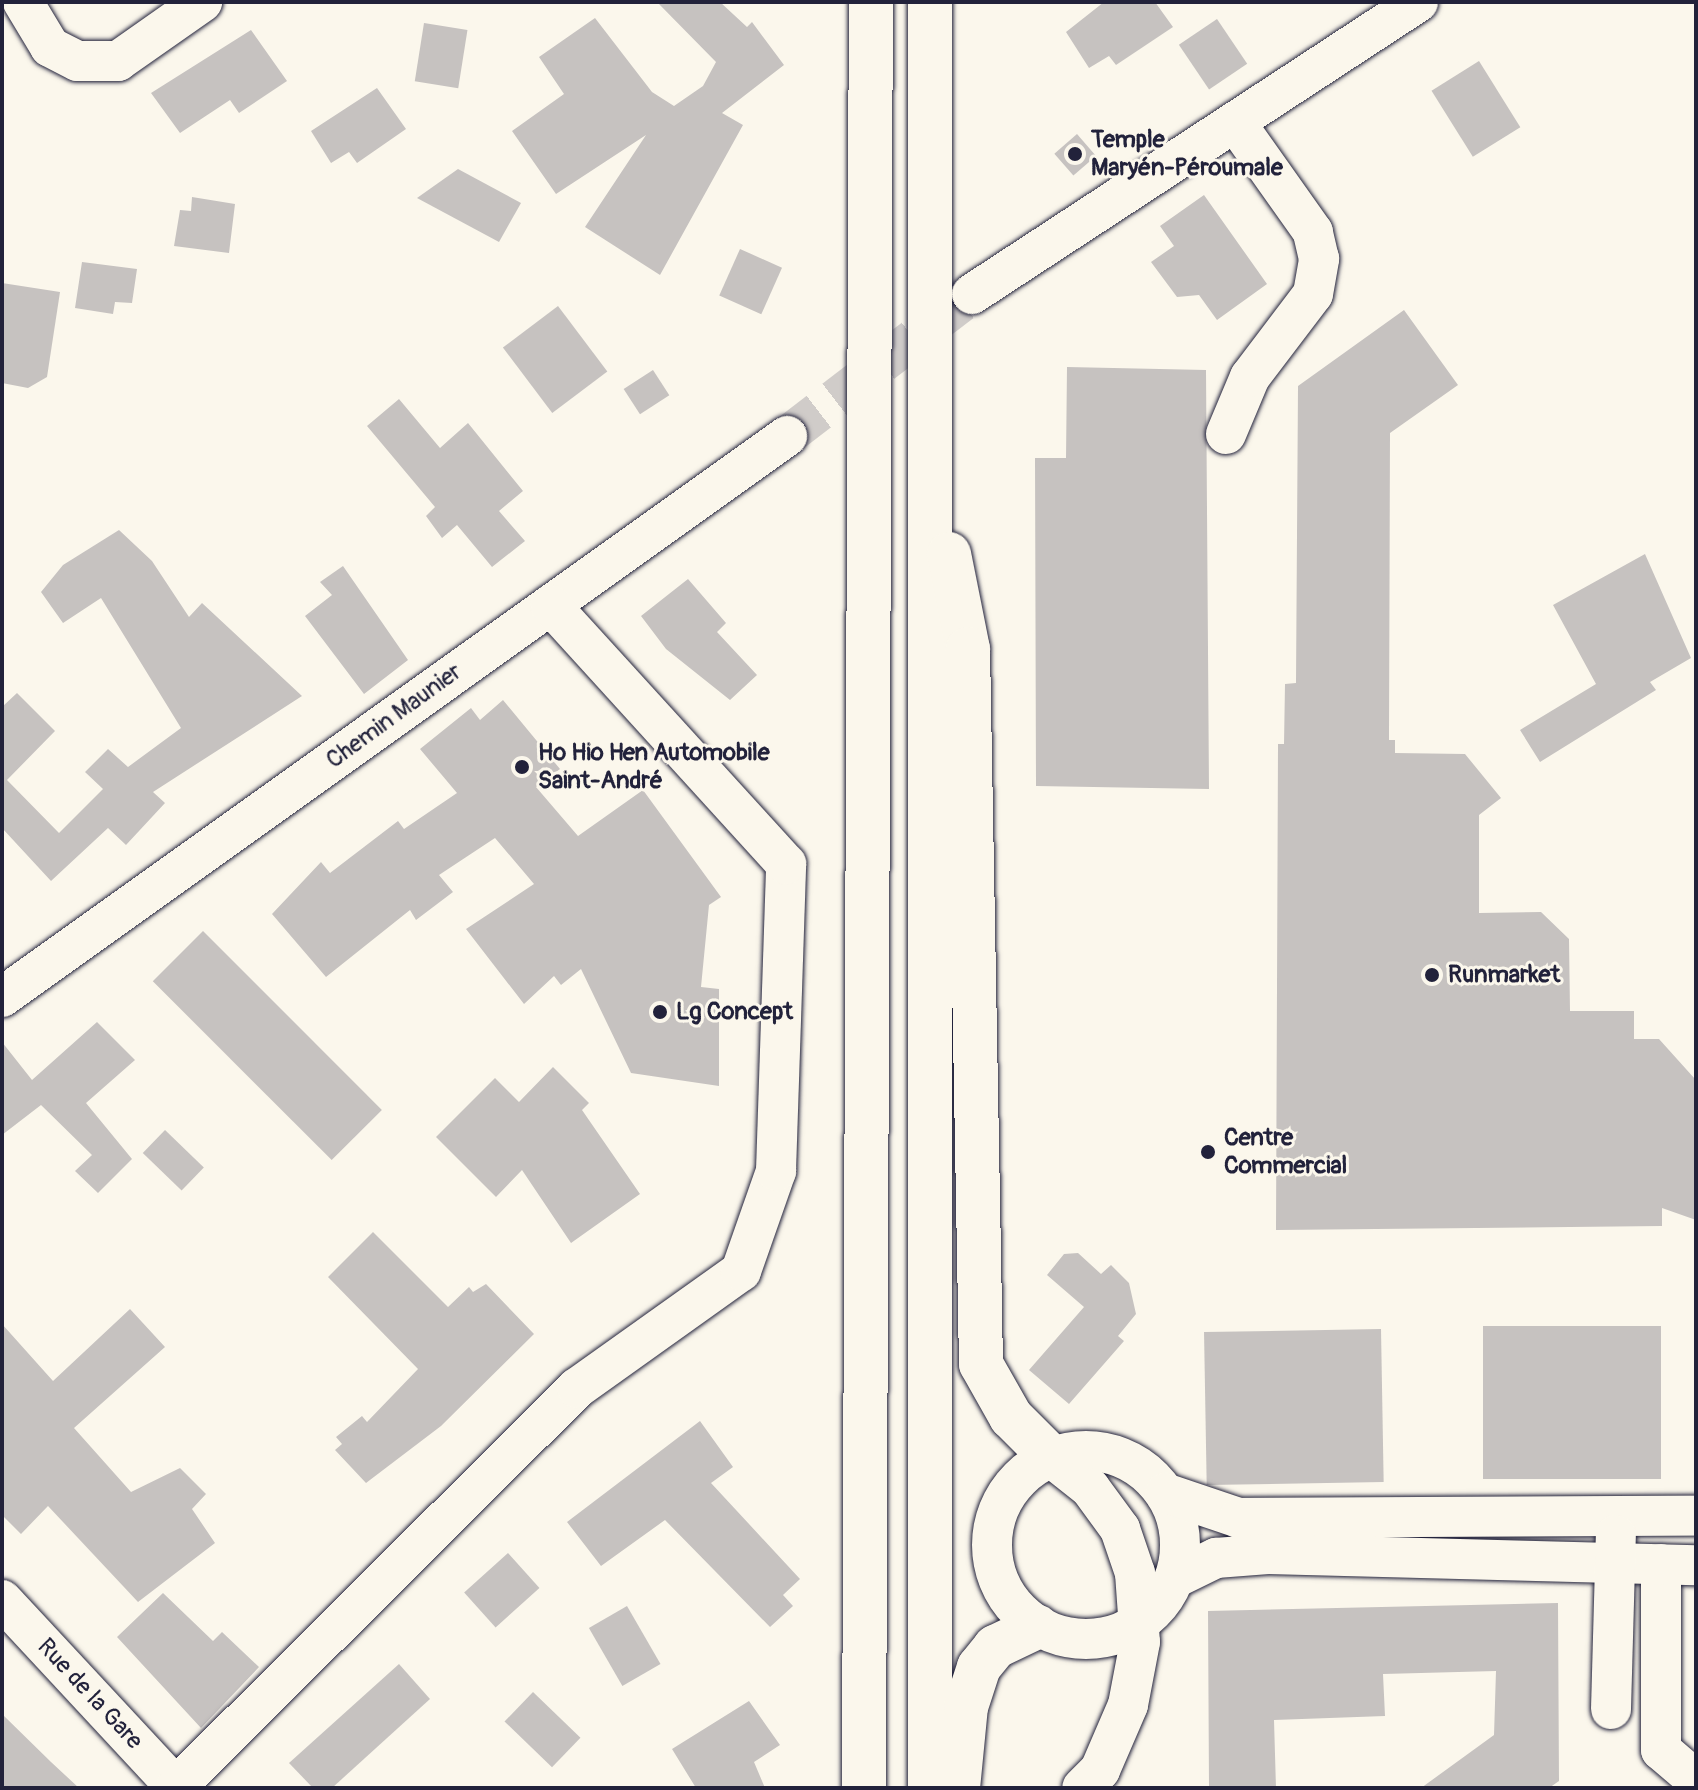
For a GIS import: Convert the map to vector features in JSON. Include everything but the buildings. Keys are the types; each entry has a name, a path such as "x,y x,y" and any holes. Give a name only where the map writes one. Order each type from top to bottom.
{"highway":[{"path":"864,1788 871,2"},
{"path":"930,2 930,1788"},
{"path":"930,460 968,649 981,1364 1011,1417 1051,1457"},
{"path":"835,1788 866,1310"},
{"path":"958,1788 966,1707 979,1667 995,1647 1037,1627"}],"street":[{"path":"23,2 50,47 78,61 118,61 202,2"},
{"path":"972,294 1418,2"},
{"path":"1226,434 1250,377 1313,294 1319,259 1313,232 1235,122"},
{"name":"Chemin Maunier","path":"2,997 787,436"},
{"path":"177,1788 577,1388 741,1271 776,1171 786,864 550,605"},
{"path":"1677,1779 1661,1750 1678,1565 1268,1554 1216,1558 1175,1578 1139,1624 1088,1640 1037,1627 1006,1595 990,1553 1005,1495 1051,1457 1099,1452 1123,1458 1165,1493 1239,1518 1696,1516"},
{"path":"1051,1457 1090,1488 1120,1529 1135,1573 1139,1624 1128,1705 1100,1770 1082,1788"},
{"path":"1165,1493 1181,1549 1175,1578"},
{"path":"1611,1709 1616,1515"},
{"name":"Rue de la Gare","path":"2,1600 177,1788"}],"tunnel":[{"path":"787,436 972,294"}],"place":[{"name":"Temple Maryén-Péroumale","path":"1075,154"},
{"name":"Ho Hio Hen Automobile Saint-André","path":"522,767"},
{"name":"Runmarket","path":"1432,975"},
{"name":"Lg Concept","path":"660,1012"},
{"name":"Centre Commercial","path":"1208,1152"}]}
